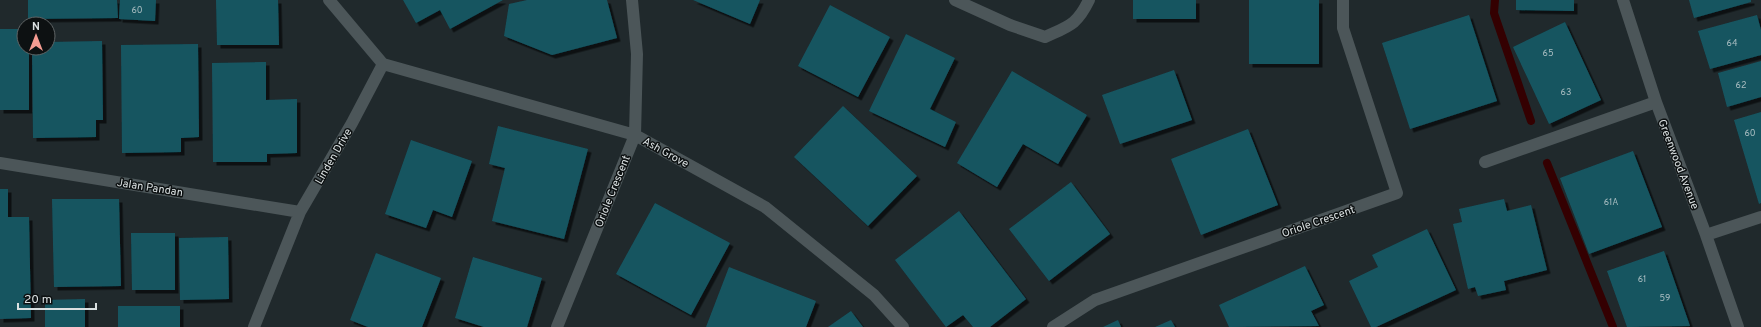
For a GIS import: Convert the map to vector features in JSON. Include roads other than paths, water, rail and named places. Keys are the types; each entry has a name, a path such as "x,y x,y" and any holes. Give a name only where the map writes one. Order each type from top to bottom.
{"street":[{"path":"329,0 383,64"},
{"name":"Oriole Crescent","path":"557,327 635,134 637,54 632,0"},
{"path":"955,0 1010,25 1045,37 1072,25 1083,14 1089,0"},
{"name":"Oriole Crescent","path":"1053,327 1095,300 1397,193 1343,28 1343,0"},
{"name":"Greenwood Avenue","path":"1623,0 1656,102 1706,235 1738,327"},
{"name":"Ash Grove","path":"383,64 635,134 765,207 874,295 903,327"},
{"name":"Linden Drive","path":"254,327 300,212 352,122 383,64"},
{"path":"1485,162 1656,102"},
{"name":"Jalan Pandan","path":"0,163 300,212"},
{"path":"1706,235 1761,217"}],"waterway":[{"path":"1495,0 1494,13 1531,121"},
{"path":"1547,163 1613,327"}]}
